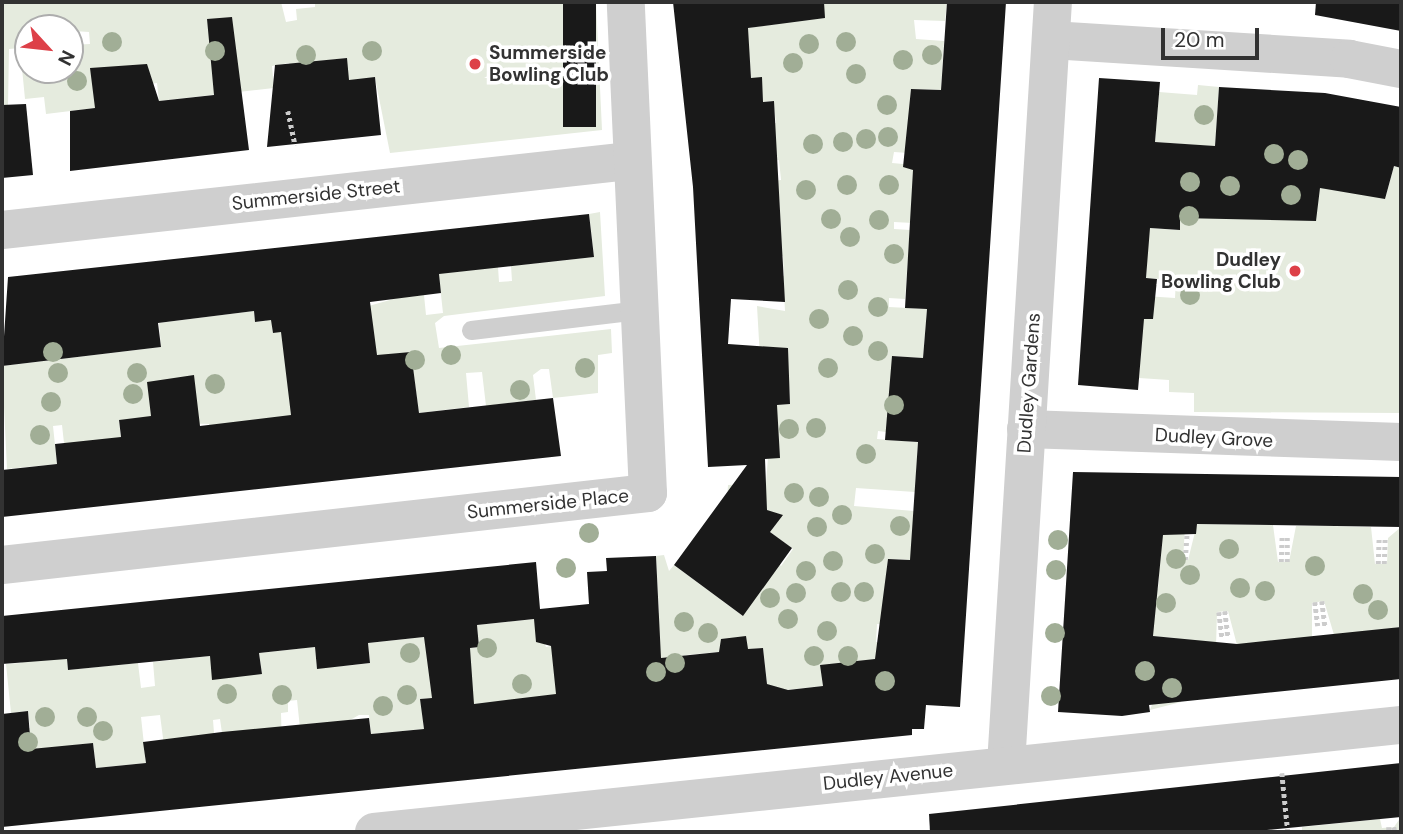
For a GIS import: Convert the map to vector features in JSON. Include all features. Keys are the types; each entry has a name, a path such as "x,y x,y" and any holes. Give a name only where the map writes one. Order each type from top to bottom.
{"street":[{"name":"Summerside Place","path":"2,565 648,493 630,160 626,2"},
{"name":"Dudley Gardens","path":"1006,765 1053,2"},
{"path":"1051,40 1349,59 1401,69"},
{"name":"Summerside Street","path":"2,230 630,160"},
{"name":"Dudley Grove","path":"1026,429 1401,442"},
{"name":"Dudley Avenue","path":"374,832 1401,725"}],"lane":[{"path":"471,330 638,310"}],"path":[{"path":"288,111 295,145"},
{"path":"1185,560 1187,534"},
{"path":"1284,536 1284,562"},
{"path":"1381,564 1382,538"},
{"path":"1319,602 1321,626"},
{"path":"1222,612 1225,636"},
{"path":"1278,737 1288,832"}],"shaded area":[{"path":"2,2 281,2 286,22 297,20 296,9 315,7 315,2 596,2 602,130 390,153 375,78 345,81 347,58 320,61 292,86 289,63 272,66 274,88 159,101 157,83 140,85 95,108 46,114 44,97 25,99 24,84 84,84 84,44 90,44 89,32 84,32 84,14 14,14 14,49 9,49 8,105 2,105"},
{"path":"776,2 947,2 945,21 914,20 916,39 944,41 941,90 911,89 910,105 937,155 894,152 892,163 914,165 932,224 894,222 894,229 910,230 905,299 889,298 889,307 927,309 923,358 893,356 886,432 878,431 877,439 918,442 915,492 856,488 854,506 914,511 911,560 888,559 887,576 906,625 877,624 876,642 905,644 899,731 821,666 823,686 768,692 763,648 686,655 633,686 473,708 441,697 421,699 424,729 371,734 369,715 359,715 302,747 297,700 288,701 288,712 281,713 282,749 222,733 220,719 213,720 214,733 166,761 160,715 141,717 146,763 96,768 93,743 75,745 53,770 2,775 2,731 30,728 28,711 11,713 6,664 21,663 63,614 68,670 138,663 141,688 155,686 153,662 210,656 262,674 259,653 315,647 317,668 355,665 370,663 368,643 424,637 453,650 479,647 477,625 534,619 546,647 551,646 659,613 656,556 664,555 669,571 674,565 743,616 768,556 781,566 793,549 770,532 782,515 727,499 728,485 766,483 772,405 790,404 789,384 760,358 757,306 785,311 784,290 702,280 784,276 783,256 754,257 780,217 779,197 696,188 781,180 779,160 749,163 745,126 776,123 773,101 692,109 751,78 747,28 777,24"},
{"path":"1198,85 1219,87 1213,177 1260,147 1385,199 1394,166 1401,168 1401,413 1194,412 1194,393 1169,392 1169,380 1139,378 1143,319 1152,319 1153,312 1145,296 1175,298 1176,280 1146,278 1149,228 1179,230 1180,211 1210,146 1155,142 1159,92 1197,95"},
{"path":"600,212 605,296 444,316 435,323 439,348 611,329 612,353 598,355 598,393 553,398 549,369 541,369 533,375 536,400 486,406 482,372 466,373 469,407 419,413 413,370 333,408 212,446 209,424 119,421 123,456 64,443 62,425 53,426 57,464 7,469 2,366 161,347 159,323 254,311 255,322 266,321 267,278 273,333 397,298 424,295 426,315 443,313 434,231 440,230 444,273 498,267 499,282 512,281 511,266 594,257 589,214"},
{"path":"1188,477 1183,560 1188,560 1197,524 1273,525 1278,562 1289,562 1296,526 1331,526 1371,527 1375,564 1387,564 1388,538 1401,527 1401,627 1334,635 1324,601 1312,603 1312,637 1237,645 1228,611 1217,612 1216,647 1175,652 1181,702 1150,710 1176,638 1121,634 1124,587 1158,589 1159,579 1159,569 1126,567"},
{"path":"1401,817 1401,832 1302,832 1302,827 1380,819 1382,828 1394,827"}],"building":[{"path":"563,2 596,2 596,127 563,127"},
{"path":"673,2 824,2 825,18 748,28 751,78 762,77 763,102 774,101 785,302 731,299 728,344 788,348 790,404 777,405 780,458 765,459 767,510 783,515 770,532 792,548 743,616 674,565 747,465 708,467 693,187"},
{"path":"947,2 1006,2 960,707 926,705 924,729 912,729 912,735 2,827 2,714 28,711 31,749 93,743 96,768 146,763 143,742 222,732 369,718 371,734 424,729 420,699 432,698 424,637 368,643 370,663 317,669 315,647 259,653 262,674 212,680 210,656 68,670 67,659 2,664 2,616 536,562 540,609 589,604 587,572 607,571 606,558 656,556 661,658 719,652 721,639 746,636 748,649 763,648 767,684 788,690 823,686 820,665 875,659 888,559 910,560 918,442 885,440 892,356 923,358 927,309 905,308 913,170 903,167 911,89 941,90","holes":["534,619 536,642 551,646 556,694 474,704 470,648 479,647 477,625"]},
{"path":"1316,2 1401,2 1401,31 1315,15"},
{"path":"232,17 249,150 70,171 70,111 95,108 90,68 147,64 159,101 214,95 207,19"},
{"path":"347,58 349,80 375,77 381,135 267,147 275,65"},
{"path":"1099,78 1160,82 1155,142 1215,146 1219,87 1325,93 1401,107 1401,168 1394,166 1385,199 1320,188 1316,221 1180,218 1180,230 1150,228 1146,278 1157,279 1153,319 1144,319 1138,390 1078,385"},
{"path":"26,104 33,175 2,178 2,105"},
{"path":"589,214 594,257 439,274 441,293 370,302 377,355 411,352 419,413 553,398 561,456 2,517 2,470 57,464 55,444 121,437 119,420 151,416 147,382 194,375 200,426 291,415 281,332 273,333 271,320 255,322 254,311 158,323 161,347 2,366 8,277"},
{"path":"1073,472 1401,477 1401,527 1197,524 1196,534 1163,535 1153,636 1237,644 1401,627 1401,679 1149,705 1150,712 1122,716 1058,712"},
{"path":"1401,763 1401,817 1246,832 930,832 929,814"}],"place":[{"name":"Summerside Bowling Club","path":"475,64"},
{"name":"Dudley Bowling Club","path":"1295,271"}]}
